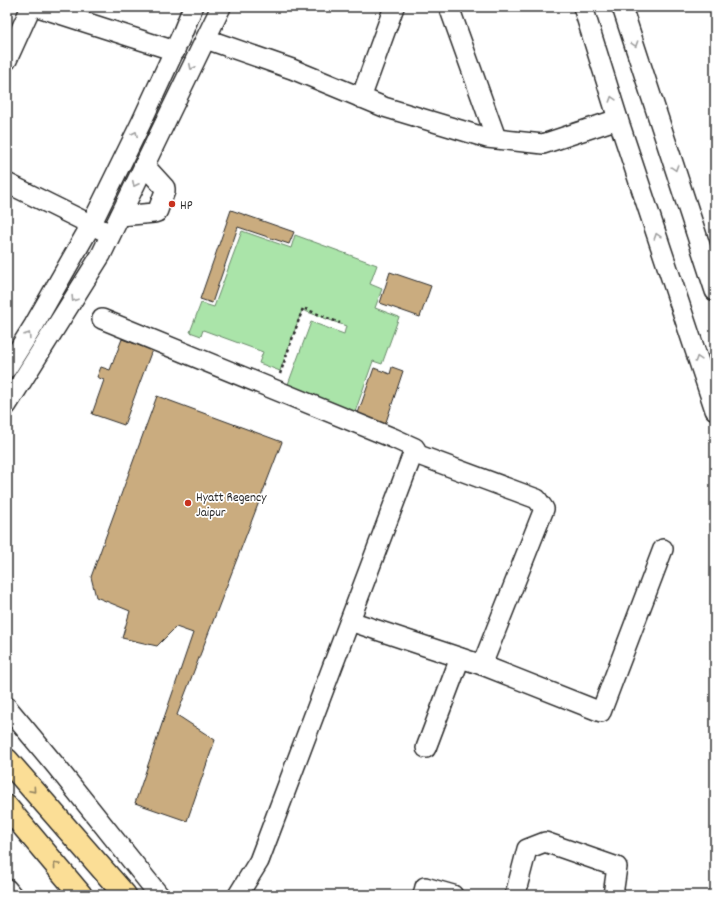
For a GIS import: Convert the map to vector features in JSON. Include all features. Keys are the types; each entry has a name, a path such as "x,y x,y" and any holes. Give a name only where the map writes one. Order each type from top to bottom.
{"main road":[{"path":"7,760 125,895"},
{"path":"7,807 81,895"}],"street":[{"path":"7,60 31,7"},
{"path":"38,7 175,51"},
{"path":"7,368 34,325 91,225 175,51 193,7"},
{"path":"7,405 101,255 221,7"},
{"path":"361,98 394,7"},
{"path":"449,7 496,138"},
{"path":"583,7 618,119 715,410"},
{"path":"622,7 715,291"},
{"path":"206,39 292,69 384,107 487,138 543,144 618,119"},
{"path":"120,216 154,213 158,210 166,191 144,165"},
{"path":"7,183 111,234"},
{"path":"102,319 275,389 415,448 259,861 238,895"},
{"path":"413,453 537,498 544,509 482,665"},
{"path":"350,621 482,665 601,712 663,550"},
{"path":"426,748 460,658"},
{"path":"7,707 159,895"},
{"path":"515,895 527,849 545,842 617,867 613,895"},
{"path":"423,895 425,887 453,895"},
{"path":"7,889 12,895"}],"path":[{"path":"275,389 303,308 340,323"}],"green space":[{"path":"242,231 291,248 295,235 377,265 370,284 382,289 375,308 399,317 382,364 373,361 355,412 287,387 311,322 344,334 346,326 302,310 280,371 259,363 263,352 203,330 201,336 190,332 201,303 214,307"}],"building":[{"path":"231,210 294,232 289,244 238,227 212,303 200,299"},
{"path":"390,272 431,286 420,317 380,303"},
{"path":"122,339 152,350 124,425 92,414 104,380 97,377 101,367 110,370"},
{"path":"392,367 403,371 385,425 357,416 374,368 390,374"},
{"path":"157,396 282,442 177,715 215,740 187,821 135,803 193,633 176,627 157,646 122,638 130,611 96,597 91,577"}],"place":[{"name":"HP","path":"172,204"},
{"name":"Hyatt Regency Jaipur","path":"188,503"}]}
